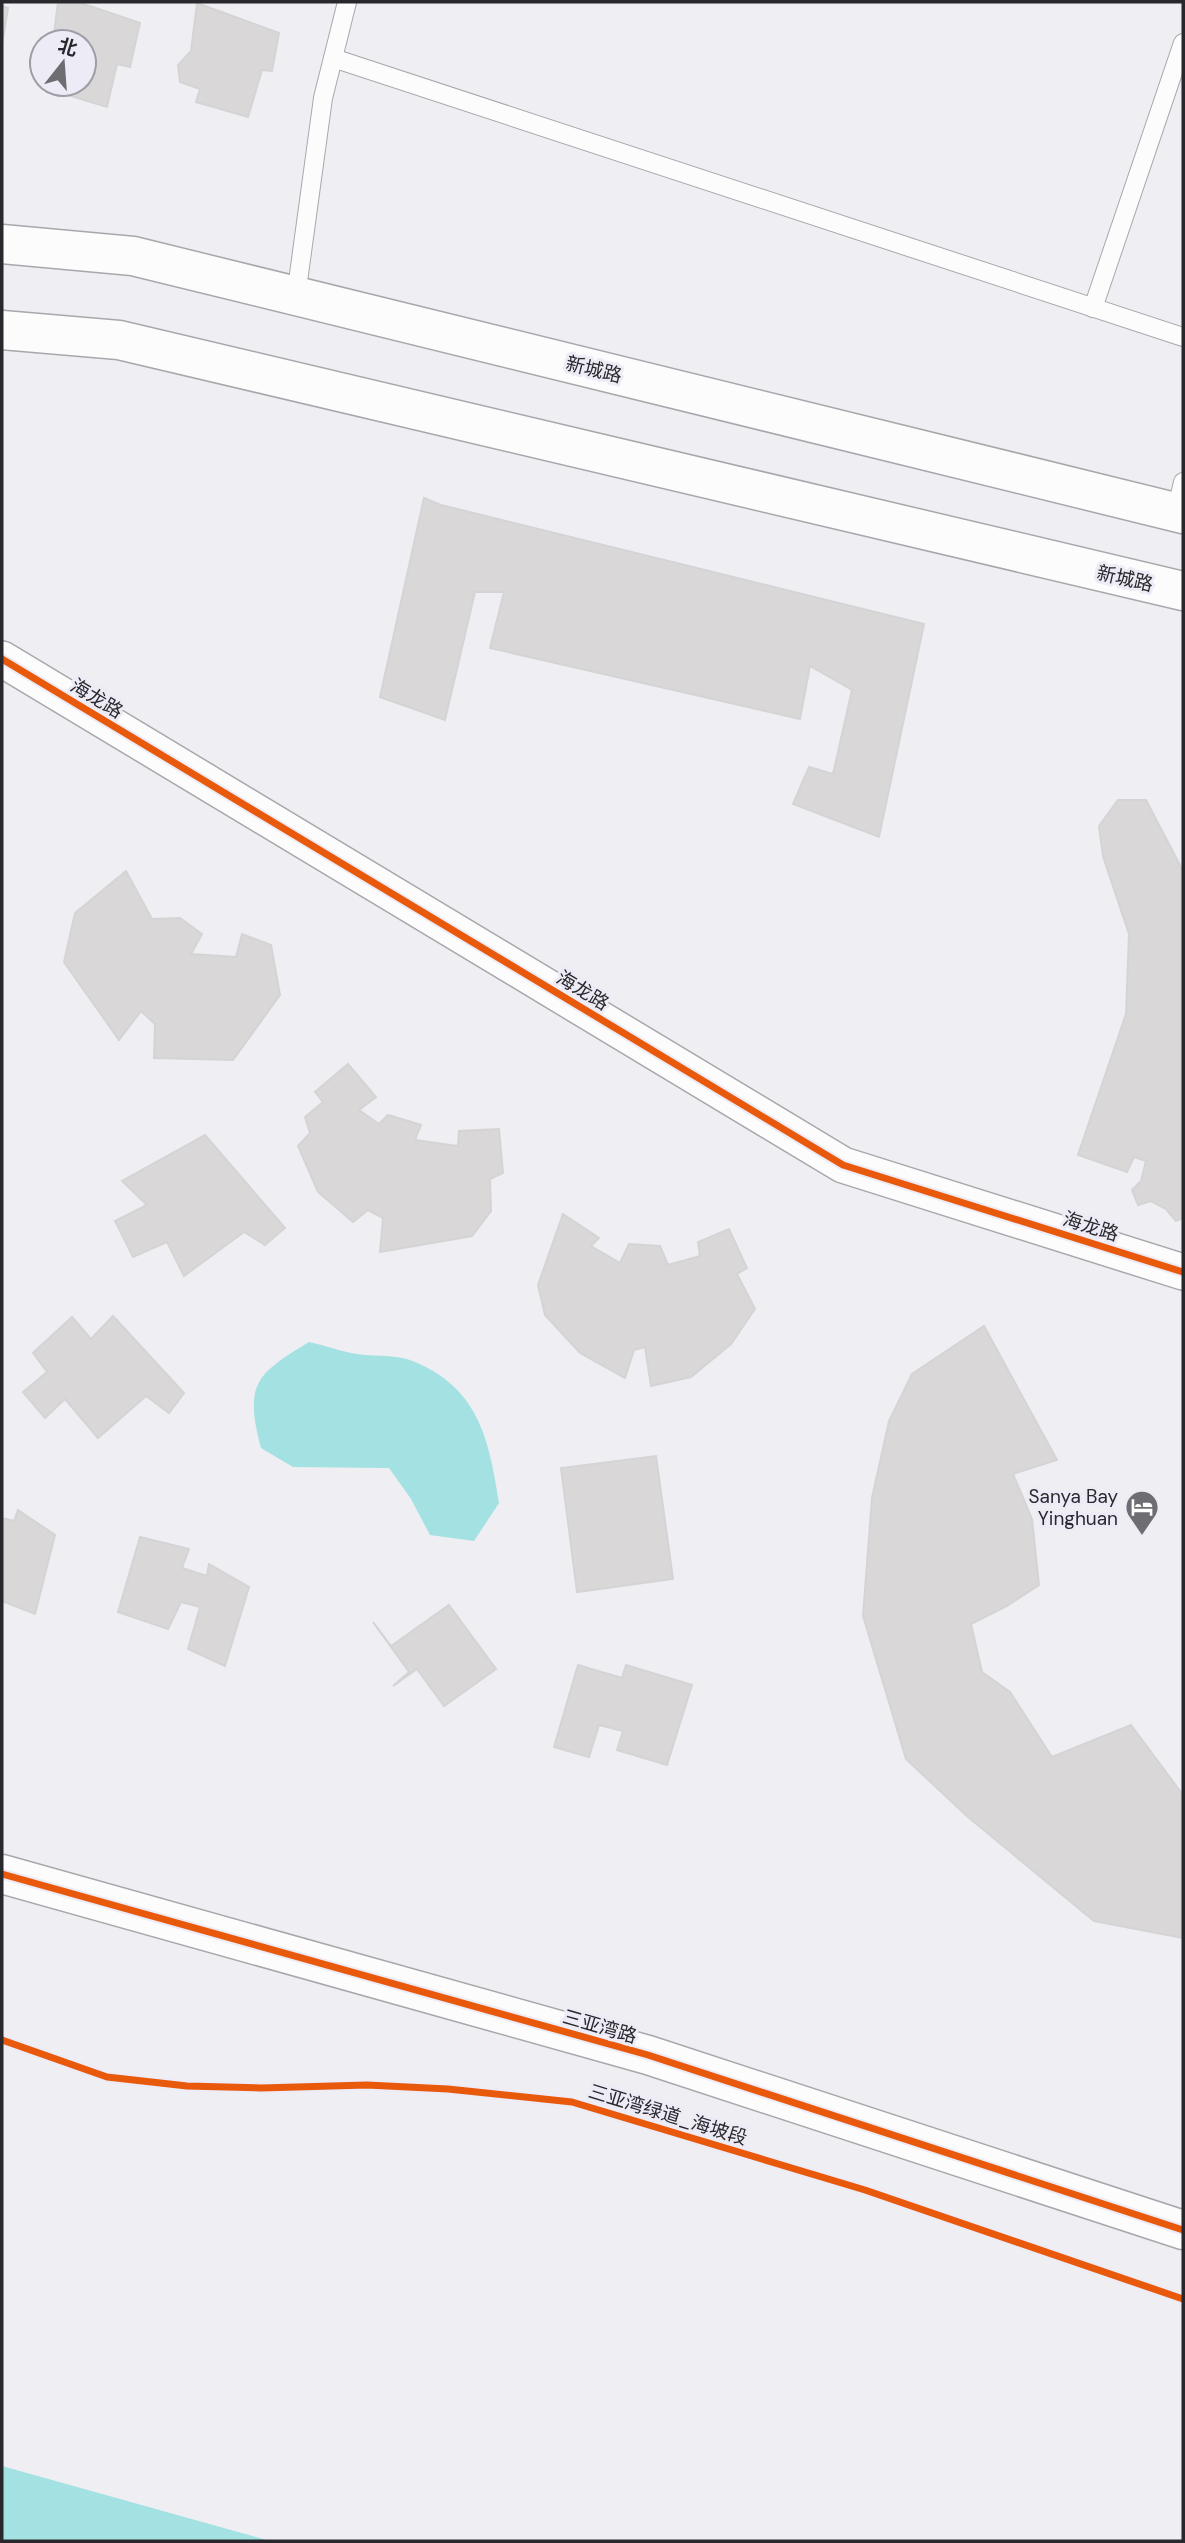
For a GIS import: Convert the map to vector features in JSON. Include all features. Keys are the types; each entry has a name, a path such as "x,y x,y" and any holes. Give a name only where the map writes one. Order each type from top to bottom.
{"main road":[{"name":"新城路","path":"2,244 133,256 1181,503"},
{"name":"新城路","path":"2,330 119,340 1183,591"},
{"name":"三亚湾路","path":"2,1874 648,2055 1183,2230"}],"street":[{"name":"海龙路","path":"2,659 844,1165 1183,1272"}],"lane":[{"path":"296,296 323,98 347,2"},
{"path":"1093,308 1183,43"},
{"path":"333,58 1183,337"}],"water":[{"path":"309,1342 351,1353 410,1360 433,1371 451,1384 465,1400 484,1436 499,1503 474,1541 430,1535 411,1499 389,1468 293,1467 261,1448 254,1409 259,1383 277,1363"},
{"path":"2,2466 270,2541 2,2541"}],"building":[{"path":"58,2 78,2 140,23 130,67 117,64 107,107 78,98 98,98 98,28 55,28"},
{"path":"197,3 279,33 272,71 262,70 248,117 196,102 200,89 180,82 178,65 191,51"},
{"path":"2,6 8,8 2,44"},
{"path":"424,498 441,505 924,624 879,837 793,804 809,767 833,774 852,690 810,666 800,719 490,648 504,592 475,592 445,720 380,697"},
{"path":"1118,800 1146,800 1183,871 1183,1218 1176,1221 1166,1209 1151,1201 1138,1205 1132,1190 1141,1181 1146,1161 1134,1157 1127,1172 1078,1155 1126,1014 1129,934 1103,856 1099,826"},
{"path":"126,871 152,919 180,918 202,934 191,954 236,957 242,934 271,945 280,995 233,1060 154,1058 155,1024 141,1011 119,1040 64,962 75,913"},
{"path":"348,1064 376,1097 359,1110 379,1124 388,1115 421,1125 415,1140 458,1146 459,1131 499,1129 503,1173 490,1179 491,1211 472,1236 380,1252 383,1218 368,1210 353,1222 318,1192 298,1146 310,1133 305,1117 323,1102 315,1092"},
{"path":"205,1135 285,1228 265,1245 244,1232 184,1276 167,1242 133,1257 115,1221 147,1205 122,1181"},
{"path":"563,1214 599,1238 591,1246 620,1263 629,1244 660,1246 668,1265 700,1256 698,1242 729,1229 747,1268 737,1274 755,1309 731,1344 691,1377 651,1386 645,1347 634,1350 625,1378 580,1353 545,1315 538,1285"},
{"path":"113,1316 184,1393 169,1413 146,1396 98,1438 65,1399 45,1418 23,1392 47,1372 33,1353 72,1317 91,1339"},
{"path":"984,1326 1057,1460 1013,1474 1032,1519 1039,1585 1007,1606 971,1624 982,1672 1010,1692 1052,1757 1131,1725 1183,1795 1183,1938 1094,1921 968,1817 906,1759 863,1616 872,1498 889,1421 912,1374"},
{"path":"656,1456 673,1579 577,1592 561,1468"},
{"path":"18,1510 55,1535 35,1614 2,1601 2,1518 14,1521"},
{"path":"140,1537 189,1549 182,1568 207,1576 209,1564 249,1587 225,1666 188,1649 200,1607 181,1602 168,1629 118,1612"},
{"path":"449,1605 496,1669 444,1706 417,1669 393,1686 409,1672 373,1622 391,1646"},
{"path":"578,1665 622,1678 626,1665 692,1685 667,1765 617,1750 623,1731 599,1725 589,1757 554,1747"}],"cycle path":[{"path":"2,659 843,1165 1183,1272"},
{"path":"2,1874 648,2055 1183,2230"},
{"name":"三亚湾绿道_海坡段","path":"2,2040 107,2077 187,2086 261,2088 367,2085 448,2089 572,2102 865,2190 1183,2299"}],"place":[{"name":"Sanya Bay Yinghuan","path":"1142,1537"}]}
